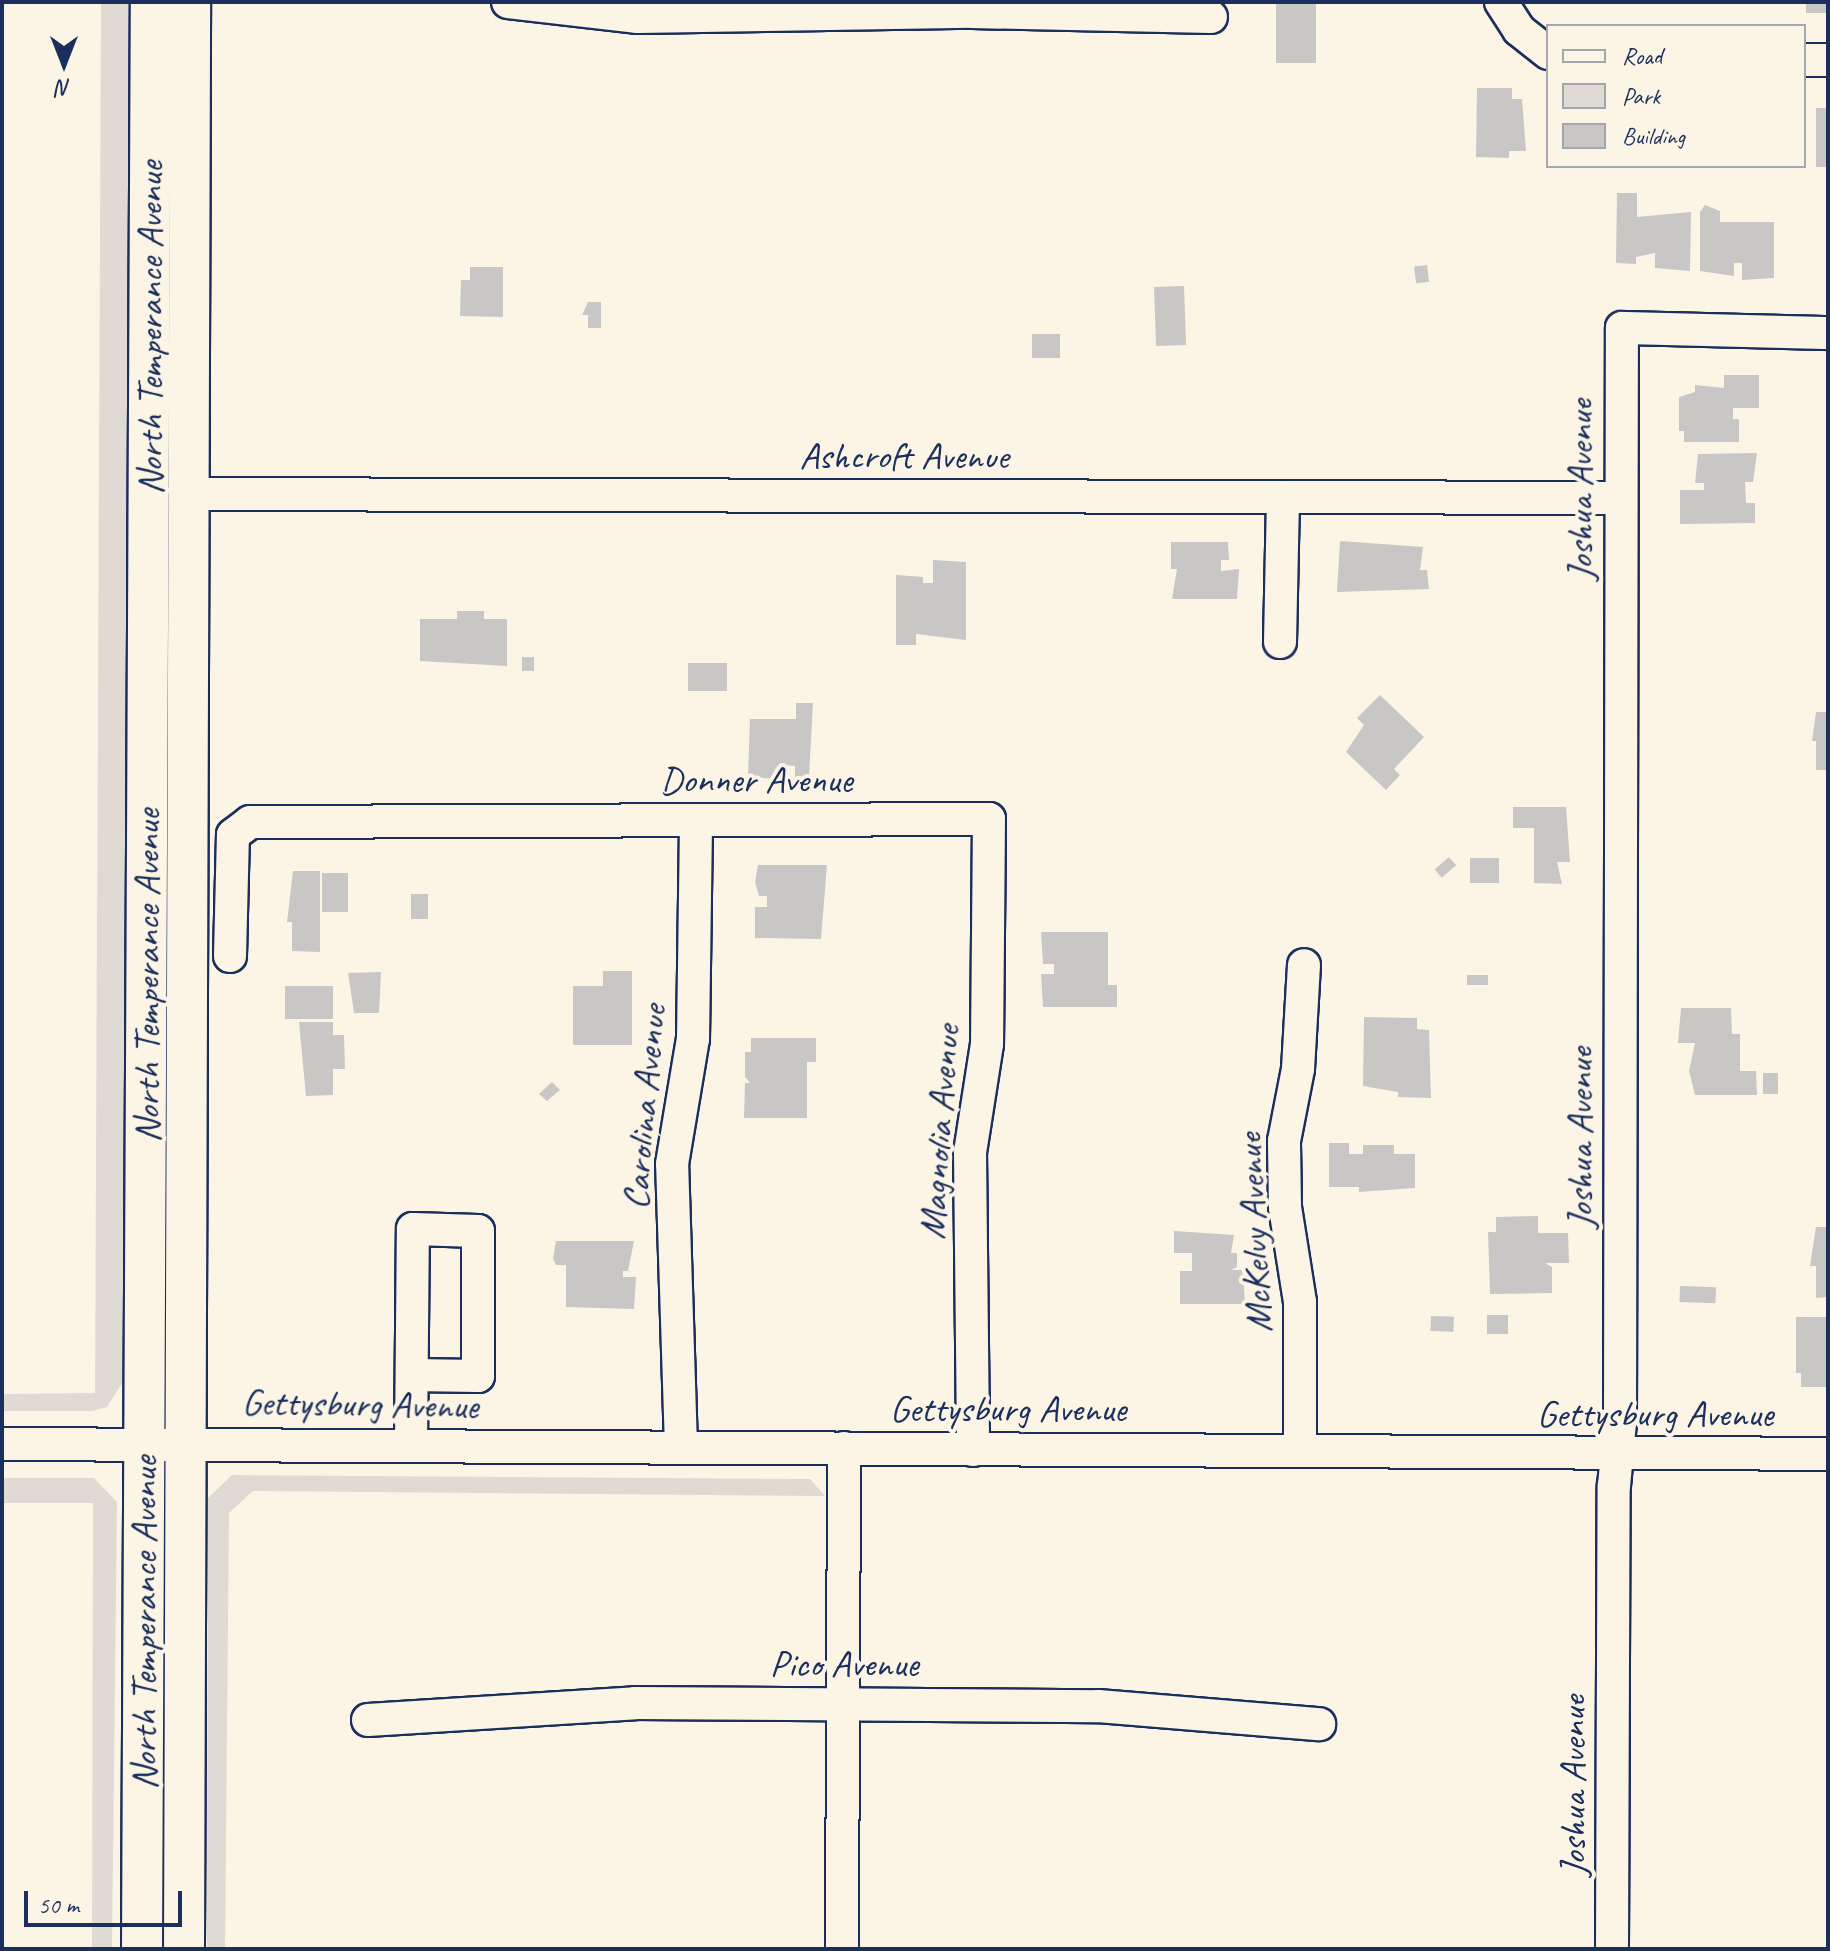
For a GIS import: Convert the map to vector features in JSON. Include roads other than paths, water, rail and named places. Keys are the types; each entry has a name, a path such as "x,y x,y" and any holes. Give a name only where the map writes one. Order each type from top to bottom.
{"main road":[{"name":"North Temperance Avenue","path":"142,1949 151,2"},
{"name":"North Temperance Avenue","path":"184,1949 190,2"}],"street":[{"path":"508,2 638,17 972,7 1211,17"},
{"path":"1501,2 1519,30 1546,51"},
{"path":"1806,60 1828,60"},
{"name":"Joshua Avenue","path":"1612,1949 1622,328 1828,333"},
{"name":"Ashcroft Avenue","path":"188,494 1619,498"},
{"path":"1280,642 1283,498"},
{"name":"Donner Avenue","path":"230,956 231,848 239,827 274,820 989,819"},
{"name":"Magnolia Avenue","path":"973,1450 970,1152 987,1044 989,819"},
{"name":"Carolina Avenue","path":"681,1447 672,1164 693,1039 696,821"},
{"name":"McKelvy Avenue","path":"1300,1451 1300,1302 1285,1207 1284,1141 1298,1069 1304,965"},
{"path":"411,1445 413,1229 478,1231 478,1376 412,1375"},
{"name":"Gettysburg Avenue","path":"2,1444 1828,1454"},
{"path":"842,1949 844,1448"},
{"name":"Pico Avenue","path":"368,1720 635,1703 1098,1706 1319,1724"}]}
